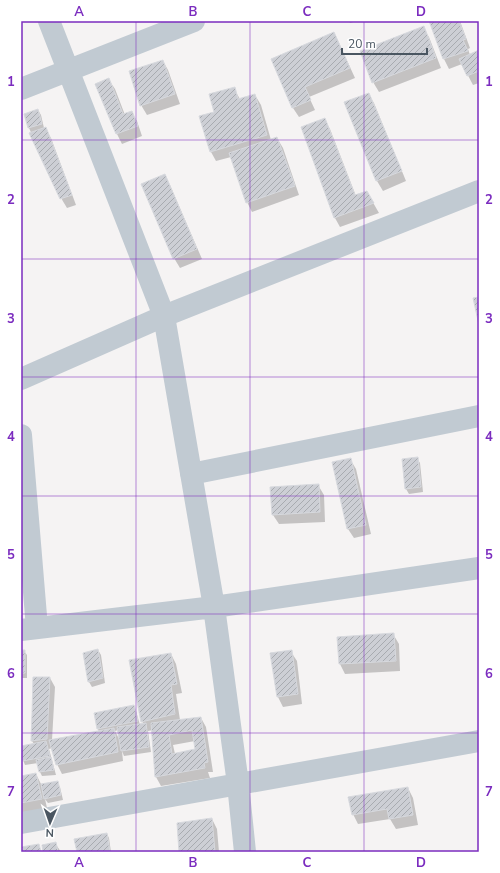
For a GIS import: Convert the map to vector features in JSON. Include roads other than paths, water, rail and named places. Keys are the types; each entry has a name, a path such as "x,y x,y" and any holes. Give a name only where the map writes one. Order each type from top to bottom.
{"street":[{"path":"49,21 164,316 214,607 238,784 245,852"},
{"path":"21,89 194,21"},
{"path":"21,379 164,316 479,192"},
{"path":"191,474 479,416"},
{"path":"21,435 29,629 214,607 479,568"},
{"path":"21,823 479,741"}]}
